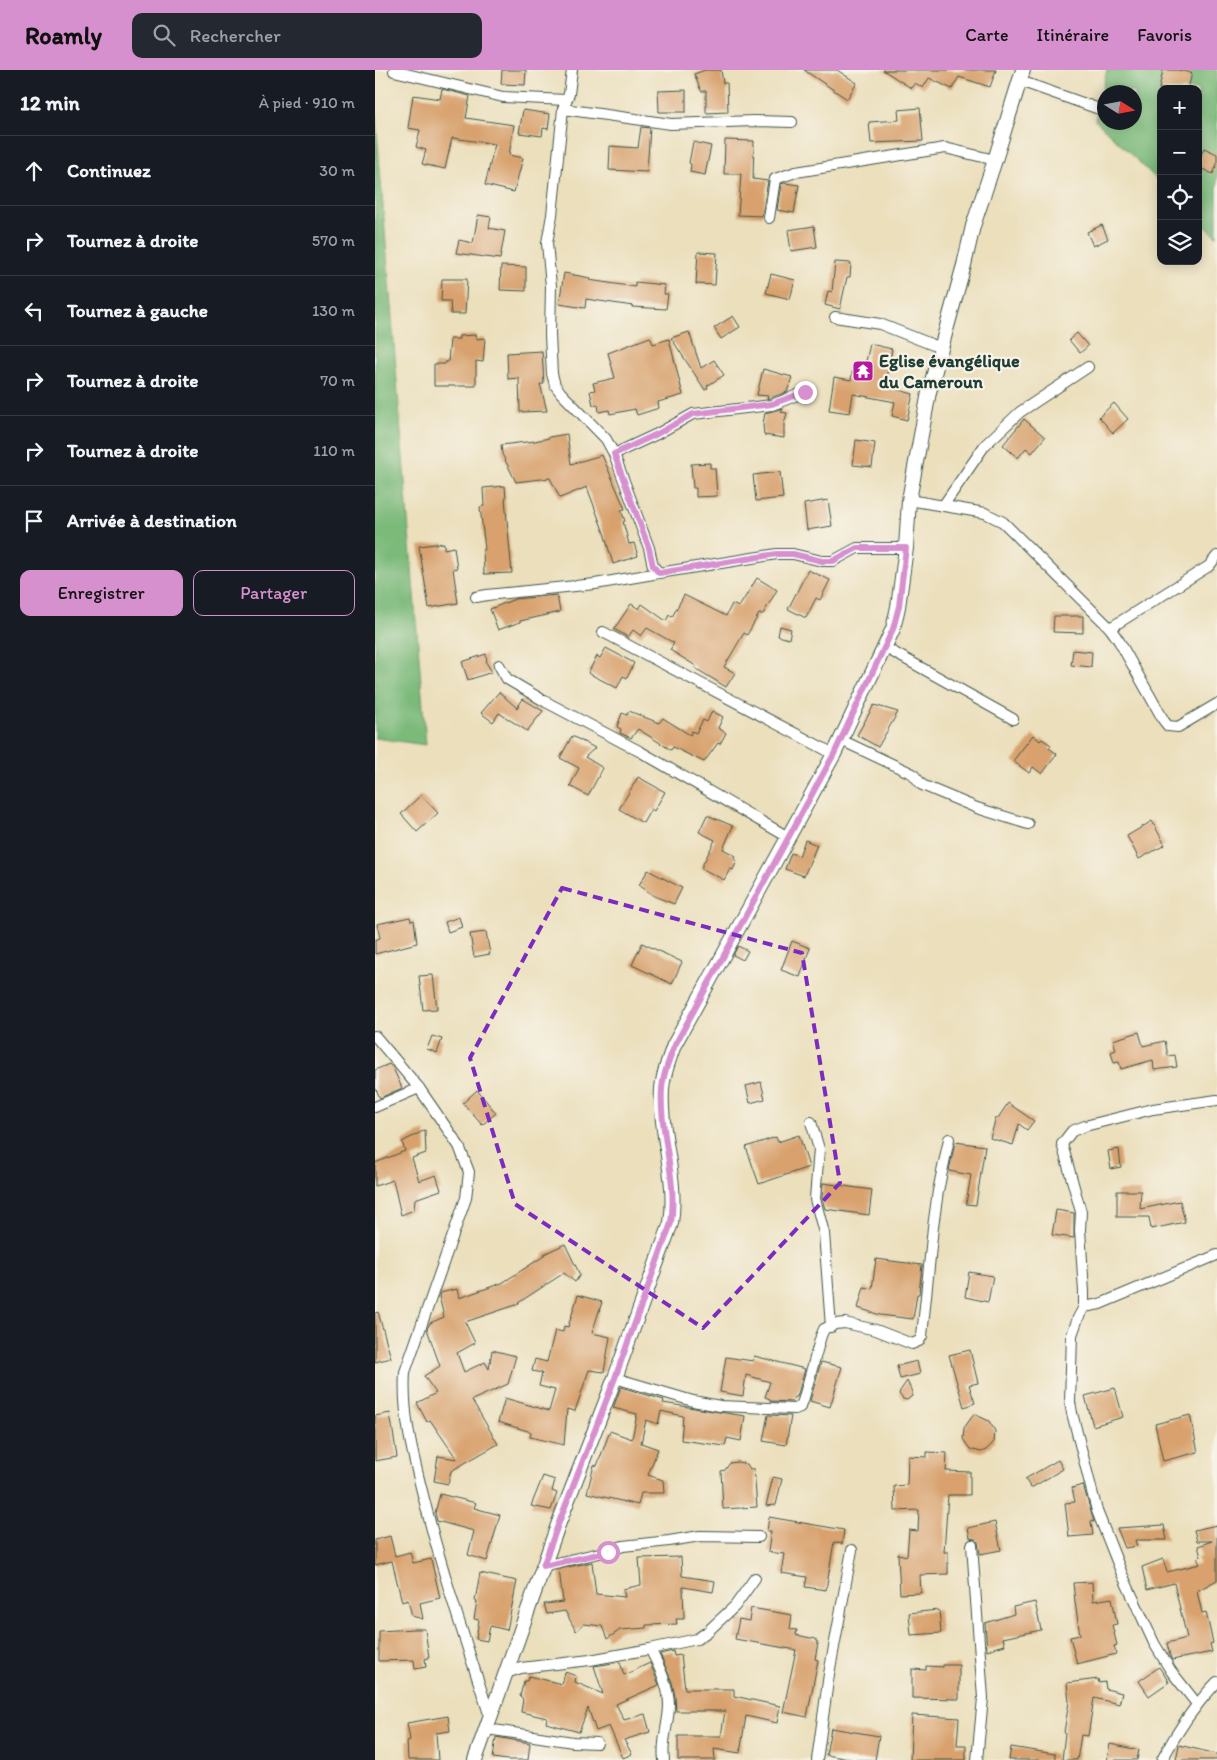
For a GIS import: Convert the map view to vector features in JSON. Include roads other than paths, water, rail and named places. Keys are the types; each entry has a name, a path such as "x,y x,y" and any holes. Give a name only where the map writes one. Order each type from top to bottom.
{"street":[{"path":"572,70 569,94 565,104 547,243 551,286 552,374 555,385 561,393 606,439 614,454 649,548 653,566 659,573"},
{"path":"395,71 503,97 565,104 671,124 754,121 792,122"},
{"path":"475,1760 543,1566 615,1378 671,1223 674,1205 673,1189 662,1088 666,1067 675,1045 834,754 893,629 899,606 906,548 909,500 929,392 973,226 1021,76 1097,109"},
{"path":"769,218 775,179 796,172 945,148 995,160"},
{"path":"835,317 880,324 941,348"},
{"path":"943,506 985,445 1020,412 1089,367"},
{"path":"614,454 657,434 693,414 772,404 805,392"},
{"path":"909,500 985,513 1003,522 1110,628 1168,726 1178,727 1217,704"},
{"path":"476,597 595,584 777,554 793,554 822,561 833,561 857,548 906,548"},
{"path":"1110,628 1209,566 1217,556"},
{"path":"603,632 834,754"},
{"path":"885,647 1013,719"},
{"path":"499,665 507,679 546,702 641,752 789,837"},
{"path":"841,740 913,774 922,786 977,808 1028,824"},
{"path":"375,1036 419,1088 459,1146 469,1172 466,1198 405,1372 404,1388 410,1446 436,1547 488,1723"},
{"path":"375,1107 419,1088"},
{"path":"1197,1704 1171,1671 1154,1643 1122,1574 1097,1510 1070,1402 1072,1335 1077,1318 1084,1307 1080,1230 1081,1212 1062,1144 1073,1131 1085,1126 1153,1110 1217,1100"},
{"path":"811,1122 819,1149 815,1199 824,1233 831,1327"},
{"path":"615,1378 693,1401 720,1406 795,1409 800,1407 803,1402 821,1336 825,1329 835,1324 845,1323 876,1330 912,1344 919,1341 923,1327 938,1191 949,1139"},
{"path":"1084,1307 1107,1301 1217,1254"},
{"path":"543,1566 608,1552 623,1546 700,1536 759,1536"},
{"path":"972,1545 983,1698 977,1760"},
{"path":"817,1760 829,1674 852,1550"},
{"path":"506,1672 521,1668 590,1660 650,1650 697,1639 740,1601 755,1578"},
{"path":"650,1650 665,1684 669,1703 667,1725 663,1739 664,1760"},
{"path":"1162,1760 1175,1735 1197,1704 1217,1682"},
{"path":"488,1723 573,1742 597,1743"}],"place":[{"name":"Eglise évangélique du Cameroun","path":"863,371"}]}
